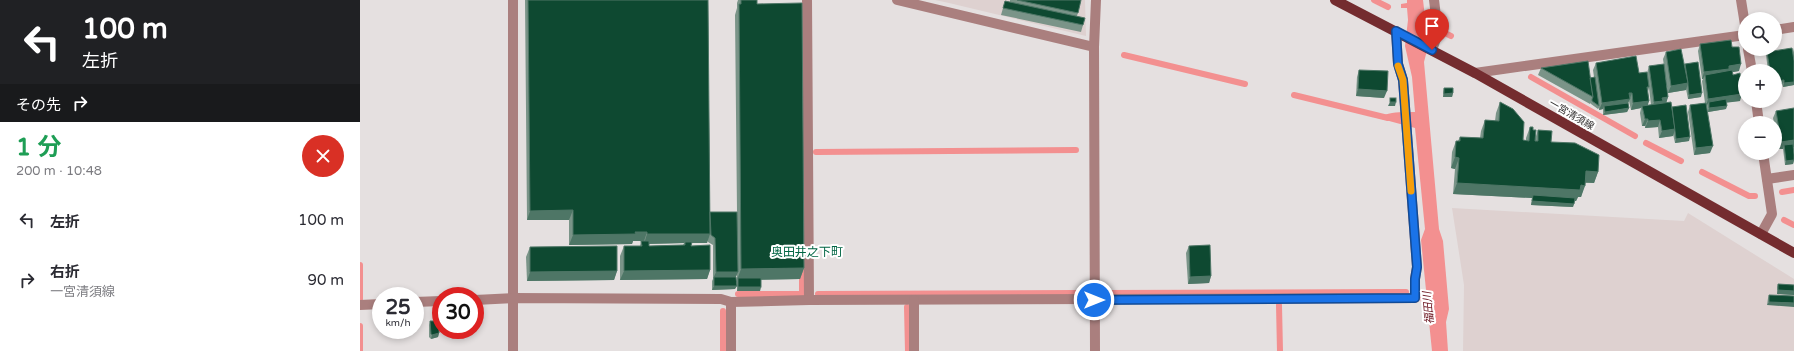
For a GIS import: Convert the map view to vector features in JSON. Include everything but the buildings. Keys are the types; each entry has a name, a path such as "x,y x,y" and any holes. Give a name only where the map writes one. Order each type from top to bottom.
{"main road":[{"name":"一宮清須線","path":"1335,0 1476,73 1794,253"}],"street":[{"path":"513,0 513,351"},
{"path":"807,0 810,300"},
{"path":"897,0 1094,47"},
{"path":"1095,351 1094,47 1096,0"},
{"path":"1431,50 1438,33 1434,0"},
{"path":"1741,0 1743,12"},
{"path":"1782,29 1794,28"},
{"path":"484,300 513,298 721,299 730,302 810,300 1415,298 1415,279 1417,267 1403,80 1398,64 1396,31"},
{"path":"1476,73 1738,35"},
{"path":"1761,234 1772,214 1765,160"},
{"path":"1767,179 1794,175"},
{"path":"914,300 914,351"},
{"path":"730,302 731,351"},
{"path":"360,304 372,304"}],"shaded area":[{"path":"935,0 1085,0 1086,36 949,3"},
{"path":"1452,208 1684,221 1688,213 1794,279 1794,351 1463,351 1464,285"}],"water":[{"name":"福田川","path":"1407,0 1423,0 1425,17 1431,24 1432,31 1424,62 1439,229 1443,241 1449,309 1446,322 1448,351 1432,351 1427,302 1421,302 1420,297 1427,296 1426,294 1421,294 1421,290 1426,290 1421,240 1425,229 1415,128 1378,118 1392,113 1415,112 1412,77 1405,46 1408,20 1407,8 1401,8 1401,4 1407,3"}],"waterway":[{"path":"1374,0 1388,7"},
{"path":"1445,33 1451,36"},
{"path":"1124,55 1245,84"},
{"path":"1531,77 1635,136"},
{"path":"1294,95 1388,118"},
{"path":"1646,143 1681,161"},
{"path":"816,152 1076,150"},
{"path":"1702,172 1749,196 1755,196"},
{"path":"1782,192 1794,190"},
{"path":"1784,220 1794,225"},
{"path":"360,265 360,299"},
{"path":"802,268 802,294"},
{"path":"1105,293 1406,292"},
{"path":"818,294 1076,293"},
{"path":"738,294 803,294"},
{"path":"1279,305 1280,351"},
{"path":"907,307 908,351"},
{"path":"723,311 723,351"},
{"path":"360,326 360,351"}],"slow traffic":[{"path":"1398,66 1403,80 1411,191"}],"district":[{"name":"奥田井之下町","path":"807,252"}],"route":[{"path":"1094,300 1415,298 1415,279 1417,267 1403,80 1398,64 1396,31 1432,50"}]}
